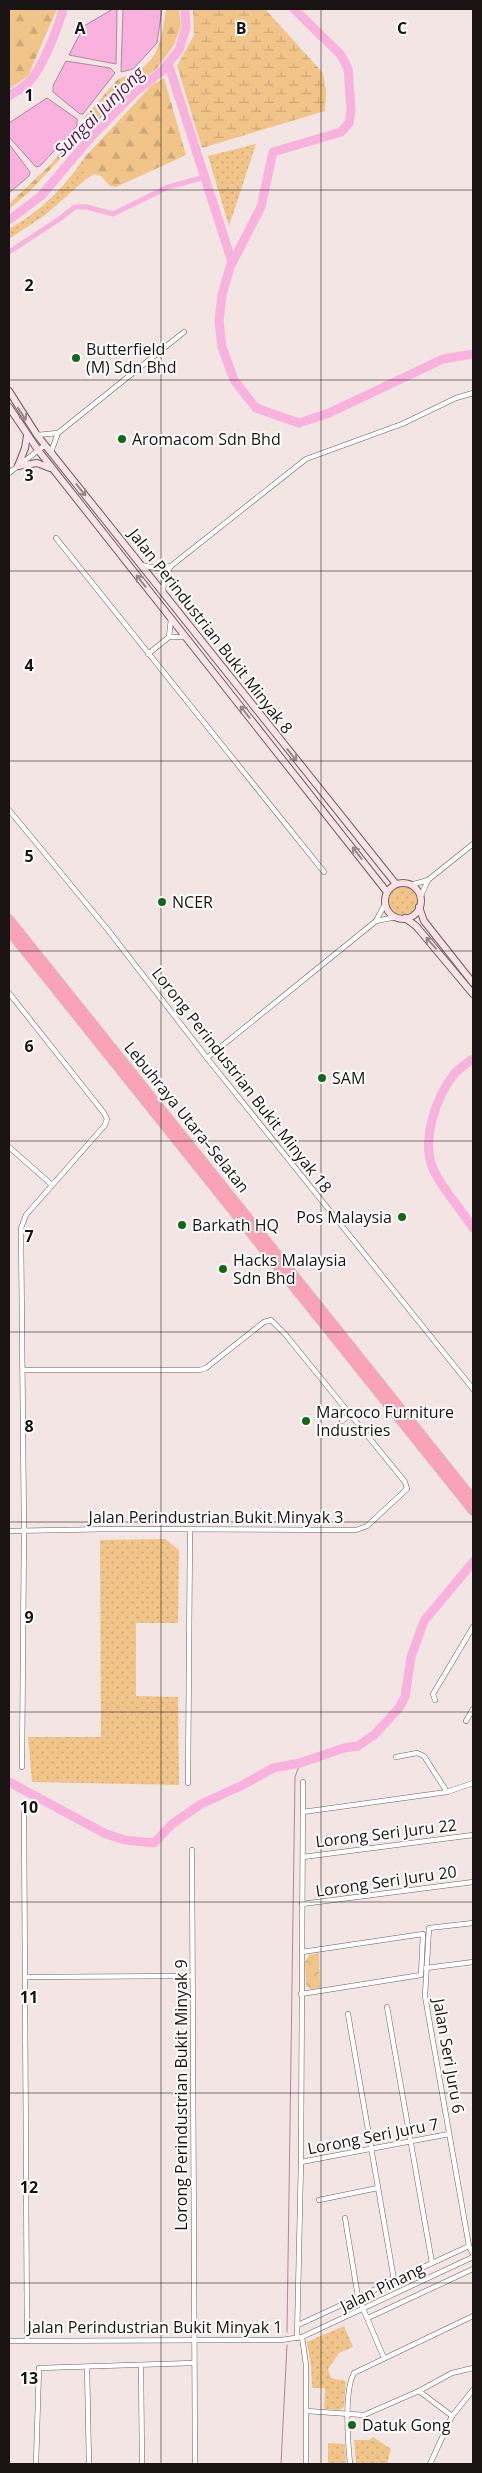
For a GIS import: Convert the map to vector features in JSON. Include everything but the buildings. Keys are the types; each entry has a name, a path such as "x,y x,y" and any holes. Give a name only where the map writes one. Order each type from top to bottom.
{"highway":[{"name":"Lebuhraya Utara–Selatan","path":"9,919 473,1499"},
{"name":"Lebuhraya Utara–Selatan","path":"9,931 473,1511"}],"street":[{"path":"51,452 58,433 184,332"},
{"name":"Jalan Perindustrian Bukit Minyak 8","path":"9,391 37,435 396,884"},
{"path":"164,593 164,579 171,566 306,459 402,424 456,398 473,393"},
{"name":"Jalan Perindustrian Bukit Minyak 8","path":"9,407 27,436 53,470 387,892"},
{"path":"37,435 58,433"},
{"path":"18,466 25,448 27,436"},
{"path":"9,474 45,445"},
{"path":"18,466 37,463 53,470"},
{"path":"56,538 324,872"},
{"path":"142,565 156,568 171,566"},
{"path":"169,637 171,619"},
{"path":"148,654 169,637 185,637"},
{"name":"Lorong Perindustrian Bukit Minyak 18","path":"9,810 108,930 207,1058 473,1389"},
{"path":"207,1058 376,922 385,904 387,892 396,884 411,885 428,880 473,844"},
{"path":"428,880 420,898 419,907 424,920 473,983"},
{"path":"411,885 420,898"},
{"path":"385,904 387,910 396,917"},
{"path":"405,918 414,914 419,907"},
{"path":"376,922 396,917 405,918 416,926 473,994"},
{"path":"9,993 106,1116 105,1125 52,1185 22,1223 24,1531 22,1768"},
{"path":"9,1147 52,1185"},
{"path":"23,1370 200,1370 206,1368 264,1322 271,1320 285,1334 349,1415 342,1421"},
{"name":"Jalan Perindustrian Bukit Minyak 3","path":"9,1531 360,1530 402,1497 407,1489 405,1482 349,1415"},
{"path":"188,1783 190,1530"},
{"path":"435,1700 433,1694 473,1627"},
{"path":"466,1721 473,1709"},
{"path":"396,1757 417,1753 424,1756 447,1792"},
{"path":"303,1782 298,2325 306,2366 306,2464"},
{"path":"303,1812 447,1792 473,1783"},
{"path":"24,1813 27,2341"},
{"name":"Lorong Seri Juru 22","path":"303,1857 473,1834"},
{"name":"Lorong Perindustrian Bukit Minyak 9","path":"192,1850 194,2464"},
{"name":"Lorong Seri Juru 20","path":"302,1904 473,1882"},
{"name":"Jalan Seri Juru 6","path":"473,1923 429,1928 425,1996 469,2246 473,2256"},
{"path":"301,1994 420,1975 423,1934 302,1952"},
{"path":"426,1968 473,1962"},
{"path":"25,1977 192,1976"},
{"path":"387,2007 432,2263"},
{"path":"348,2014 394,2280"},
{"name":"Lorong Seri Juru 7","path":"301,2162 449,2134"},
{"path":"319,2200 378,2188"},
{"path":"345,2218 358,2297 384,2358"},
{"path":"298,2325 469,2246"},
{"name":"Jalan Pinang","path":"300,2338 364,2310 473,2256"},
{"path":"368,2318 473,2269"},
{"path":"350,2464 348,2413 350,2382 354,2373 473,2316"},
{"name":"Jalan Perindustrian Bukit Minyak 1","path":"9,2341 194,2341 300,2338"},
{"path":"36,2464 38,2368 194,2363"},
{"path":"141,2365 142,2464"},
{"path":"87,2366 89,2464"},
{"path":"307,2410 364,2415 452,2373 473,2368"},
{"path":"419,2390 452,2416"},
{"path":"430,2464 452,2416 473,2390"}],"green space":[{"path":"9,9 57,9 28,76 9,89"},
{"path":"166,9 179,9 181,26 174,45 157,68 128,92 82,136 27,194 9,209 9,204 47,168 84,126 84,118 117,80 135,73 151,60 159,46"},
{"path":"193,9 265,9 323,73 326,91 325,111 202,148 177,66 194,35"},
{"path":"164,78 186,155 116,187 110,186 101,176 94,174 86,179 84,158 152,85"},
{"path":"256,144 229,226 208,156"},
{"path":"84,158 86,179 45,215 9,239 9,229 31,215 51,198 69,179"},
{"path":"403,884 414,889 419,900 414,911 403,916 392,911 387,900 392,889"},
{"path":"165,1539 179,1550 178,1623 136,1623 136,1696 178,1697 179,1785 32,1782 28,1737 101,1737 100,1540"},
{"path":"319,1953 320,1988 311,1989 306,1986 305,1962 309,1955"},
{"path":"344,2326 353,2347 339,2353 328,2369 331,2378 346,2381 344,2407 340,2410 324,2409 325,2388 312,2388 307,2342"},
{"path":"373,2437 391,2449 387,2464 356,2464 354,2440 369,2440"},
{"path":"328,2443 345,2444 346,2464 328,2464"}],"shaded area":[{"path":"113,9 117,9 116,64 69,55 84,26"},
{"path":"123,9 162,9 157,43 133,69 121,72"},
{"path":"66,61 110,68 115,73 83,114 80,114 53,92 53,86"},
{"path":"47,98 77,119 77,126 40,166 36,167 9,137 9,123"},
{"path":"9,144 30,172 29,176 9,193"}],"waterway":[{"path":"9,96 28,83 39,68 63,9"},
{"name":"Sungai Junjong","path":"9,220 41,196 91,137 134,93 163,70 179,50 186,28 185,9"},
{"path":"294,9 340,54 348,68 351,110 349,123 341,132 273,152 261,207 230,267 222,295 219,321 222,347 234,380 256,408 299,423 329,413 443,359 473,354"},
{"path":"168,63 232,262"},
{"path":"9,252 75,207 87,207 113,214 168,187 205,177"},
{"path":"473,1059 455,1073 448,1083 436,1106 429,1133 430,1159 434,1171 473,1228"},
{"path":"9,1782 106,1834 125,1840 154,1843 172,1824 201,1804 243,1785 273,1768 300,1763 344,1748 358,1746 374,1735 399,1708 405,1697 411,1657 424,1621 473,1562"},
{"path":"287,2332 295,1777 300,1763"},
{"path":"281,2464 287,2345"}],"place":[{"name":"Butterfield (M) Sdn Bhd","path":"76,358"},
{"name":"Aromacom Sdn Bhd","path":"122,439"},
{"name":"NCER","path":"162,902"},
{"name":"SAM","path":"322,1078"},
{"name":"Pos Malaysia","path":"402,1217"},
{"name":"Barkath HQ","path":"182,1225"},
{"name":"Hacks Malaysia Sdn Bhd","path":"223,1269"},
{"name":"Marcoco Furniture Industries","path":"306,1421"},
{"name":"Datuk Gong","path":"352,2425"}]}
